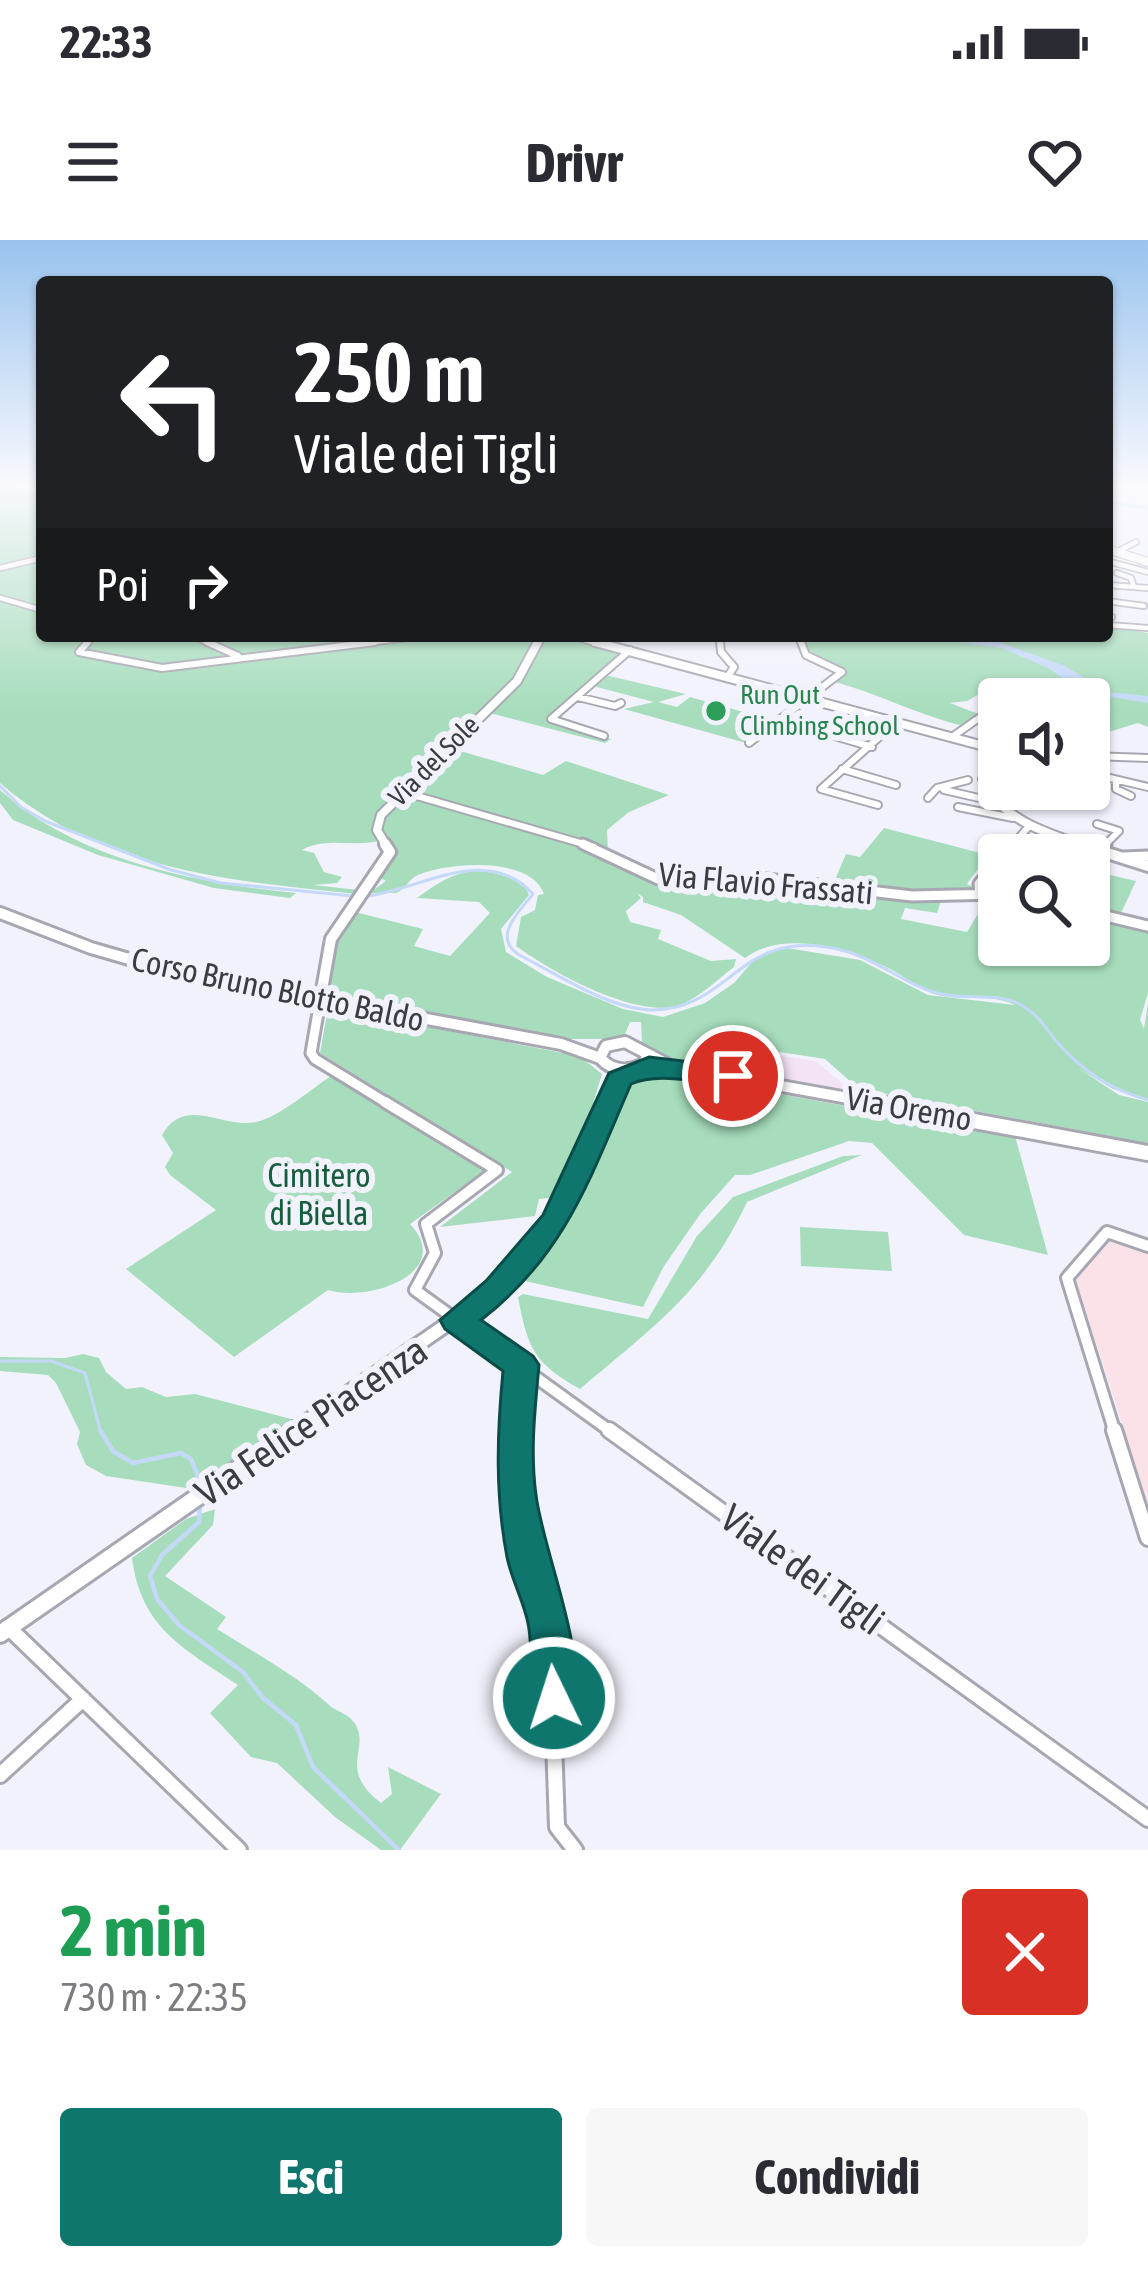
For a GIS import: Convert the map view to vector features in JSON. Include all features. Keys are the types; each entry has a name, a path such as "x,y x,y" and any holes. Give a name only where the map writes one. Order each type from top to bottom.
{"main road":[{"name":"Corso Bruno Blotto Baldo","path":"0,913 91,948 174,972 561,1044 605,1057"},
{"path":"605,1057 632,1042 640,1064"},
{"path":"605,1057 640,1064"},
{"name":"Via Oremo","path":"640,1064 1148,1153"}],"street":[{"path":"0,568 30,560"},
{"path":"1113,563 1148,567"},
{"path":"1118,573 1118,577 1131,578 1134,587"},
{"path":"1113,585 1148,587"},
{"path":"0,598 36,608"},
{"path":"1113,603 1144,606"},
{"path":"1113,621 1148,628"},
{"path":"88,642 79,652 162,668 374,642"},
{"path":"207,642 243,658"},
{"name":"Via del Sole","path":"320,1000 331,939 390,852 377,830 380,819 517,681 539,642"},
{"path":"598,642 978,744"},
{"path":"720,642 721,652 734,667 728,676"},
{"path":"749,743 842,672 806,655 801,642"},
{"path":"604,736 551,719 630,650"},
{"path":"578,697 615,706 622,703"},
{"path":"952,737 978,718"},
{"path":"878,805 821,789 896,722"},
{"path":"831,735 872,747"},
{"path":"1110,757 1148,758"},
{"path":"842,770 896,785"},
{"path":"944,790 968,780"},
{"path":"1110,784 1131,796"},
{"path":"1117,789 1148,787"},
{"path":"928,798 937,788 978,798"},
{"name":"Via Flavio Frassati","path":"403,792 604,850 658,880 766,879 912,896 978,894"},
{"path":"958,807 1013,818 1058,834"},
{"path":"1003,810 1013,818"},
{"path":"1021,834 1030,824"},
{"path":"1097,824 1119,831 1110,840"},
{"path":"1110,852 1148,861"},
{"path":"1110,917 1148,926"},
{"name":"Viale dei Tigli","path":"320,1000 311,1053 497,1170 426,1224 435,1252 426,1277 415,1290 1148,1819"},
{"name":"Via Felice Piacenza","path":"605,1057 609,1102"},
{"name":"Via Felice Piacenza","path":"4,1631 498,1289 556,1220 619,1079 640,1064"},
{"path":"1148,1246 1107,1232 1066,1278 1148,1538"},
{"path":"521,1365 514,1439 517,1493 528,1562 550,1624 557,1827 575,1850"},
{"path":"4,1631 83,1699 239,1850"},
{"path":"0,1775 83,1699"}],"shaded area":[{"path":"773,1058 815,1061 845,1085 866,1089 869,1098 722,1069 775,1070"},
{"path":"1112,1238 1148,1251 1148,1505 1076,1280"}],"green space":[{"path":"0,560 36,560 36,642 536,642 521,673 403,790 450,748 543,775 566,761 669,795 629,812 607,830 608,851 649,875 770,878 942,898 937,913 905,908 901,919 967,932 978,914 978,966 1110,966 1110,923 1148,933 1148,993 1140,1020 1144,1029 1148,1003 1148,1100 1113,1089 1078,1068 1119,1095 1148,1102 1148,1143 889,1095 851,1082 825,1059 773,1051 766,1067 670,1058 642,1043 641,1022 630,1022 623,1039 565,1039 325,997 333,948 351,911 423,929 414,946 450,956 490,913 479,902 417,898 455,875 479,871 524,883 529,895 501,929 506,952 547,977 623,1009 663,1017 705,1003 734,983 753,961 768,951 787,948 860,960 928,995 1015,1005 931,993 874,961 837,949 797,943 761,949 745,958 681,915 643,902 643,897 637,893 641,898 626,911 630,922 661,930 658,939 711,961 736,959 734,967 687,1002 662,1008 641,1006 571,980 516,946 521,917 535,910 538,895 544,894 523,873 488,865 449,867 418,875 396,893 369,893 386,881 380,878 393,853 375,826 379,841 320,844 302,850 314,853 324,872 342,877 337,883 313,885 359,890 356,894 261,883 168,866 123,852 39,812 0,783"},
{"path":"1113,627 1148,633 1148,727 1138,723 1110,732 1110,678 978,678 978,695 950,703 978,714 963,726 832,681 847,670 808,654 806,642 1113,642"},
{"path":"540,642 590,642 625,651 547,719 611,739 605,743 486,712 509,689"},
{"path":"605,675 686,694 658,702 677,707 690,697 754,715 742,725 761,731 746,743 624,709 654,702 593,686"},
{"path":"0,790 31,814 101,851 218,883 296,893 290,898 214,888 98,855 13,820 0,803"},
{"path":"884,828 978,852 978,869 967,884 974,887 969,893 912,894 834,882 846,854 860,857"},
{"path":"1110,875 1136,881 1121,913 1110,910"},
{"path":"328,1008 579,1056 602,1074 559,1197 539,1199 535,1216 440,1227 512,1172 320,1053"},
{"path":"649,1071 1015,1136 1048,1255 964,1235 872,1143 849,1141 750,1175 735,1175 664,1266 643,1307 520,1280 572,1208 626,1079"},
{"name":"Cimitero di Biella","path":"334,1074 487,1169 410,1224 421,1241 422,1256 402,1280 365,1292 328,1290 234,1357 126,1269 216,1210 170,1175 165,1167 173,1153 162,1135 172,1123 194,1115 260,1121"},
{"path":"862,1155 747,1202 695,1285 580,1389 552,1371 536,1353 518,1297 523,1294 648,1319 697,1236 733,1197 843,1156"},
{"path":"800,1227 888,1232 892,1271 801,1266"},
{"path":"83,1354 99,1358 106,1372 126,1389 142,1387 166,1397 195,1394 295,1420 193,1489 106,1476 86,1465 77,1444 80,1432 48,1375 0,1371 0,1357"},
{"path":"215,1509 213,1525 165,1576 226,1617 217,1629 352,1720 360,1739 360,1778 381,1803 392,1794 388,1767 441,1794 400,1850 381,1850 335,1817 277,1763 251,1757 210,1713 238,1685 168,1634 145,1602 132,1558 186,1519"}],"water":[{"path":"958,642 999,642 1085,678 1062,678 1002,648"},
{"path":"1110,692 1148,696 1148,703 1110,697"}],"waterway":[{"path":"0,786 21,807 45,821 171,870 221,883 353,896"},
{"path":"362,897 473,871 514,879 533,894 509,928 507,936 514,951 587,991 652,1010 701,997 759,957 782,948 810,945 845,951 937,993 1016,1002 1035,1015 1087,1070 1148,1100"},
{"path":"0,1361 51,1361 85,1373 100,1431"},
{"path":"100,1431 113,1451 133,1463 181,1453 191,1459 202,1486"},
{"path":"200,1501 199,1522 162,1555 150,1576 157,1599 179,1625 243,1672 262,1697 296,1725 313,1767 399,1850"}],"place":[{"name":"Run Out Climbing School","path":"716,711"}],"route":[{"path":"554,1698 550,1624 528,1562 517,1493 514,1439 521,1365 457,1320 498,1289 556,1220 619,1079 649,1066 733,1076"}]}
